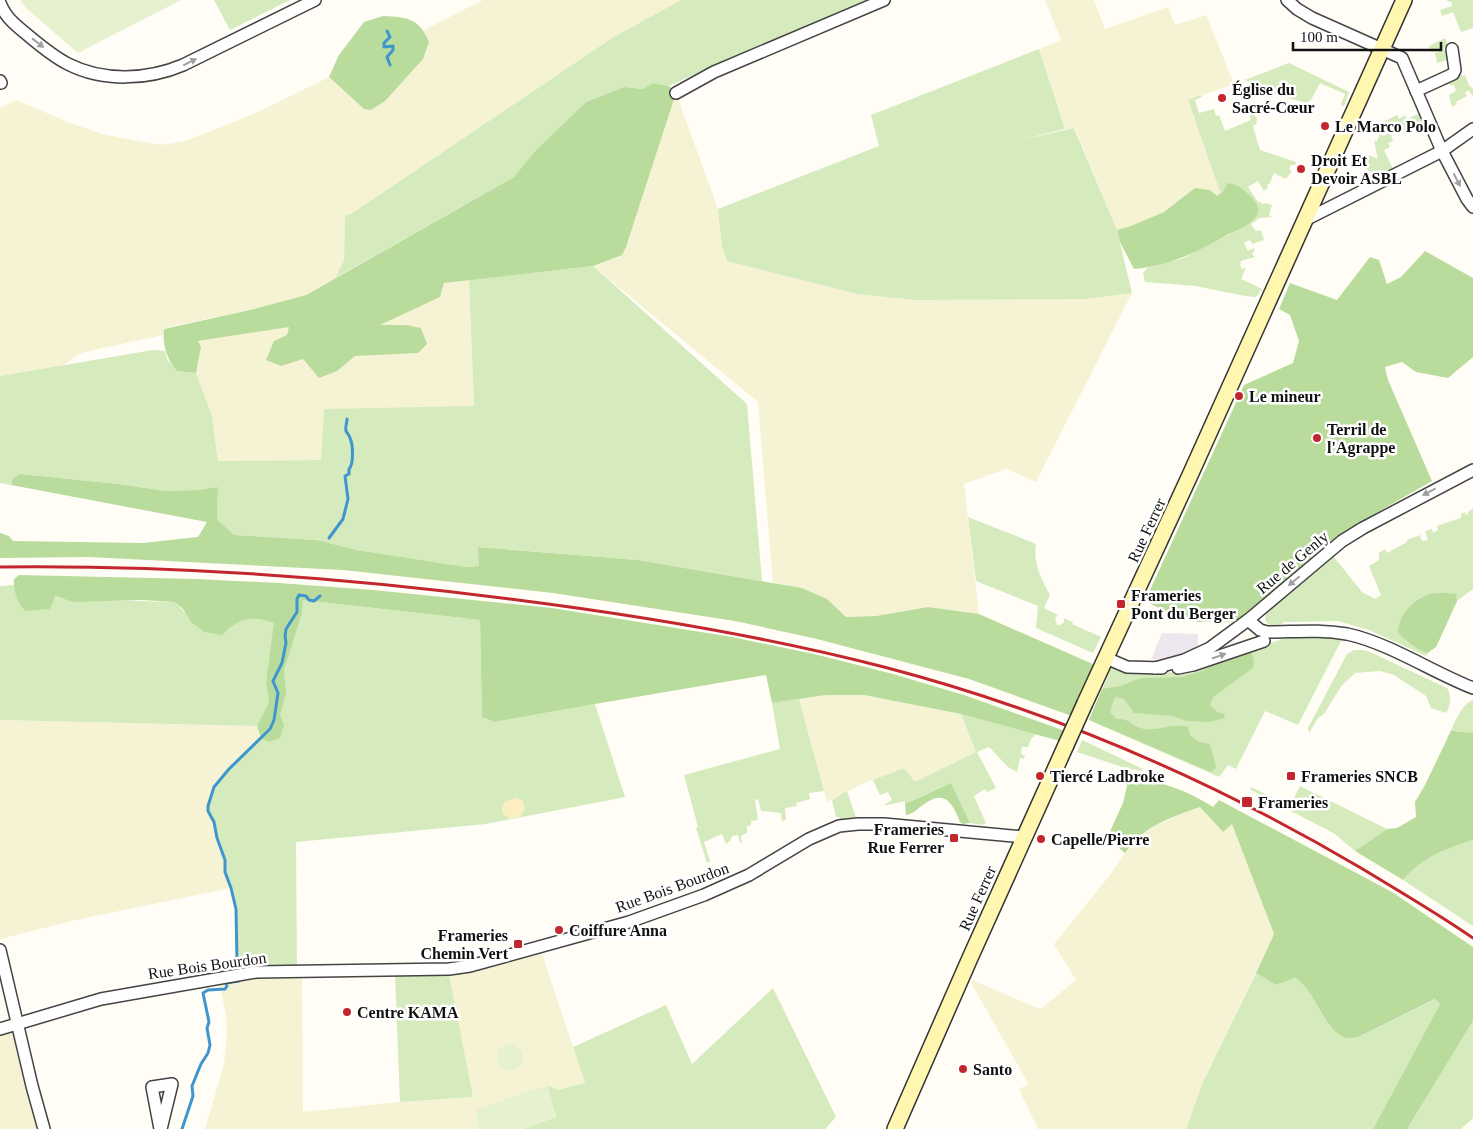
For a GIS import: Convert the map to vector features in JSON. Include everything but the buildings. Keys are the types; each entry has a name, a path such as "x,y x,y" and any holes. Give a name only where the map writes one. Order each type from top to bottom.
{"main road":[{"name":"Rue Ferrer","path":"895,1129 1024,837 1404,0"}],"street":[{"path":"1,11 20,29 69,65 98,74 140,76 168,72 315,0"},
{"path":"676,93 714,72 884,0"},
{"path":"1287,0 1312,18 1402,58 1442,151 1473,207"},
{"path":"1416,91 1453,74 1452,48"},
{"path":"1305,220 1442,151 1473,129"},
{"name":"Rue de Genly","path":"1155,668 1184,660 1205,651 1248,620 1342,541 1371,523 1473,470"},
{"path":"1248,620 1260,630 1267,632 1319,630 1348,634 1373,642 1473,688"},
{"path":"1236,629 1246,640 1253,642 1264,640"},
{"path":"1106,658 1127,667 1177,668 1193,665 1264,640 1297,631"},
{"name":"Rue Bois Bourdon","path":"0,1029 101,999 256,972 449,969 470,966 629,922 671,908 734,882 809,839 832,828 848,824 884,824 1024,837"},
{"path":"0,950 44,1129"}],"shaded area":[{"path":"483,0 681,0 612,38 351,214 345,215 344,260 335,278 305,295 250,310 164,328 163,335 81,353 62,366 0,376 0,108 16,100 102,134 160,145 184,141 222,127 260,111 329,77 364,109 429,42 424,30"},
{"path":"1045,0 1094,0 1105,29 1168,7 1175,25 1206,15 1234,84 1188,100 1223,201 1117,230 1075,128 1065,129 1039,49 1061,40"},
{"path":"676,93 718,209 722,247 727,261 857,294 915,300 1088,299 1132,293 1036,482 1006,469 964,484 979,614 928,607 876,616 845,617 827,599 802,588 773,583 758,402 593,266 621,255 626,247"},
{"path":"469,279 474,406 456,407 321,460 218,461 212,416 196,373 201,347 198,341 321,322 444,283"},
{"path":"1162,633 1198,634 1198,649 1173,658 1151,660"},
{"path":"826,695 864,695 961,714 976,752 915,783 904,768 860,785 827,802 799,699"},
{"path":"0,720 257,726 261,738 229,769 214,787 210,797 208,811 214,822 217,838 225,860 225,872 231,888 76,920 0,939"},
{"path":"1200,807 1223,832 1232,823 1274,934 1203,1082 1186,1129 1038,1129 1019,1090 1028,1083 971,983 973,980 1040,1009 1076,980 1054,944 1110,875 1134,840 1157,824"},
{"path":"542,954 585,1083 475,1110 479,1129 205,1129 224,1064 227,1036 226,1015 218,977 297,971 302,978 303,1112 472,1097 449,975"},
{"path":"17,1023 44,1129 0,1129 0,1029"}],"green space":[{"path":"20,0 181,0 78,53 27,9"},
{"path":"214,0 290,0 230,30"},
{"path":"681,0 874,0 724,61 669,86 653,83 643,89 624,87 586,102 535,151 514,177 335,278 344,260 345,215 351,214 612,38"},
{"path":"1447,0 1473,0 1473,28 1461,32 1453,12 1442,16 1440,10 1452,6 1451,1 1448,2"},
{"path":"383,16 411,20 421,28 429,42 423,59 385,101 371,110 364,109 329,77 339,55 364,22"},
{"path":"1445,38 1448,45 1444,48 1446,52 1449,50 1450,59 1437,63 1435,53 1439,51 1432,52 1429,46"},
{"path":"1039,49 1065,129 1012,142 1074,128 1117,230 1132,293 1088,299 915,300 857,294 727,261 722,247 718,209 879,146 871,115"},
{"path":"1289,63 1349,92 1344,106 1341,104 1345,94 1320,83 1311,100 1306,103 1274,94 1245,80"},
{"path":"1461,74 1462,76 1465,75 1473,89 1473,96 1468,90 1465,93 1467,96 1456,102 1457,104 1452,107 1449,95 1456,91 1454,85 1447,85 1446,81"},
{"path":"653,83 669,86 676,93 622,255 593,266 444,283 440,297 380,325 406,325 421,328 427,344 418,353 355,356 337,371 319,378 303,359 281,366 266,360 274,341 287,335 289,327 198,341 201,347 196,373 177,371 170,362 166,352 164,329 250,310 306,295 514,177 535,151 586,102 624,87 643,89"},
{"path":"1201,95 1202,97 1195,100 1199,113 1214,109 1216,116 1219,115 1225,131 1251,120 1249,111 1252,111 1257,119 1256,125 1254,124 1253,127 1260,150 1296,162 1295,165 1291,165 1289,169 1292,171 1286,179 1274,173 1270,183 1267,185 1268,188 1264,191 1258,181 1248,187 1258,202 1272,205 1269,215 1272,217 1260,218 1251,224 1256,231 1261,230 1264,240 1252,244 1250,240 1244,243 1248,251 1254,248 1255,250 1252,254 1255,257 1241,261 1240,266 1242,269 1246,268 1241,279 1262,289 1256,297 1195,286 1145,282 1143,273 1147,268 1184,258 1230,234 1230,187 1220,192 1188,100"},
{"path":"1402,112 1407,119 1420,113 1427,129 1418,133 1412,123 1409,125 1412,130 1405,133 1397,135 1396,131 1390,132 1385,121 1397,115 1399,119 1404,116"},
{"path":"1390,132 1393,141 1388,143 1390,147 1384,150 1393,169 1378,176 1363,167 1368,155 1378,159 1374,141 1377,141 1380,134 1384,136"},
{"path":"1228,183 1236,185 1253,199 1258,212 1251,222 1183,257 1159,265 1134,269 1120,242 1117,230 1164,212 1195,188 1210,190 1217,196"},
{"path":"1425,251 1473,278 1473,357 1448,378 1416,372 1402,362 1385,367 1388,380 1432,481 1345,531 1235,622 1198,622 1165,611 1145,601 1244,385 1293,363 1299,341 1290,315 1279,309 1290,283 1337,300 1370,257 1379,260 1387,284 1401,277"},
{"path":"593,266 747,404 762,581 638,560 479,547 479,566 466,567 357,550 317,540 234,535 217,519 218,487 166,491 20,474 13,478 11,485 0,483 0,376 153,350 165,351 167,359 177,371 196,373 212,416 218,461 321,460 324,409 474,406 469,279"},
{"path":"20,474 166,491 218,487 217,519 234,535 317,540 357,550 466,567 479,566 478,547 638,560 802,588 827,599 846,617 876,616 928,607 979,614 1095,665 1072,716 969,679 817,639 735,621 553,593 343,570 88,557 0,558 0,533 9,536 13,541 143,543 198,537 207,522 11,485 13,478"},
{"path":"1473,508 1473,589 1457,601 1436,647 1426,656 1369,630 1338,621 1285,622 1278,626 1270,626 1265,620 1266,614 1334,557 1362,592 1375,599 1381,595 1369,566 1379,560 1379,553 1385,549 1387,553 1407,542 1407,540 1420,535 1422,541 1428,540 1425,531 1432,529 1433,533 1438,530 1437,526 1461,518 1461,514 1465,512 1466,515 1468,514"},
{"path":"968,517 1036,544 1037,564 1050,595 1044,608 1058,615 1055,618 1057,625 1064,622 1064,618 1073,622 1072,624 1101,637 1093,653 1036,628 1038,606 976,581"},
{"path":"19,575 279,583 373,590 552,608 732,637 814,654 893,674 964,695 1065,731 1060,741 961,714 864,695 826,695 772,703 766,675 494,722 482,717 480,620 303,600 302,613 284,670 286,693 280,715 284,725 280,738 269,742 261,738 257,726 269,702 266,682 274,623 252,619 234,625 222,635 204,632 191,622 183,609 175,602 142,600 73,602 55,596 50,609 25,611 16,596 14,587 14,579"},
{"path":"14,585 15,591 54,596 62,599 175,602 198,627 222,634 235,624 246,619 267,620 275,623 266,682 269,702 257,726 0,720 0,586"},
{"path":"1430,594 1456,594 1457,601 1436,647 1427,653 1411,644 1398,632 1403,615 1416,601"},
{"path":"303,600 480,620 482,717 494,722 595,704 625,797 486,824 296,842 297,971 238,974 236,909 225,872 225,860 217,838 214,822 208,811 208,806 214,787 229,769 270,729 275,687"},
{"path":"1294,635 1343,637 1298,725 1265,711 1236,769 1228,765 1219,777 1089,720 1112,666 1134,672 1180,671 1227,659"},
{"path":"1250,650 1254,660 1253,668 1213,697 1210,705 1217,712 1224,714 1225,718 1209,722 1187,721 1172,716 1134,713 1124,699 1115,697 1110,712 1116,719 1128,721 1145,729 1177,726 1188,727 1190,735 1199,742 1210,744 1216,767 1211,772 1089,720 1102,689 1121,686 1141,678 1182,677 1202,671 1233,655"},
{"path":"1354,650 1370,652 1447,688 1450,700 1446,713 1431,708 1426,696 1394,675 1380,671 1355,673 1342,685 1324,714 1318,718 1309,733 1308,728 1347,654"},
{"path":"799,699 824,791 809,793 810,799 796,803 797,806 785,808 786,820 782,821 781,813 761,811 758,799 755,800 758,820 751,821 751,825 747,826 747,833 741,836 742,842 740,843 738,835 732,836 726,844 722,834 704,842 710,861 707,863 696,828 698,827 684,775 780,749 772,703"},
{"path":"1473,700 1473,747 1447,738 1464,706"},
{"path":"961,714 1035,734 1028,747 1022,747 1021,754 1025,756 1024,759 1020,758 1017,772 1008,767 989,747 977,752 996,788 987,792 985,789 974,796 986,823 982,825 970,823 951,783 906,803 905,801 883,806 892,800 888,792 880,795 873,780 904,768 915,782 976,752"},
{"path":"1451,731 1473,733 1473,840 1435,855 1418,865 1403,880 1355,851 1387,829 1397,828 1416,817 1415,802"},
{"path":"1082,740 1143,769 1142,771 1122,767 1077,752"},
{"path":"1129,777 1173,787 1213,807 1219,800 1392,892 1473,947 1473,1021 1407,1129 1373,1129 1440,1004 1435,999 1360,1036 1349,1038 1341,1036 1327,1021 1309,992 1295,978 1276,985 1256,973 1274,934 1232,824 1223,832 1200,807 1168,819 1149,829 1132,843 1125,853 1107,838 1123,803"},
{"path":"951,783 970,823 963,824 960,822 954,809 942,798 930,800 906,815 905,801 907,803"},
{"path":"1300,786 1387,829 1355,851 1335,834 1251,790 1251,787 1290,806"},
{"path":"847,791 856,817 840,820 839,817 836,817 832,800"},
{"path":"1473,840 1473,926 1403,880 1418,865 1435,855"},
{"path":"1256,973 1276,985 1295,978 1302,982 1360,1036 1436,999 1440,1004 1373,1129 1186,1129 1203,1082"},
{"path":"395,975 449,975 473,1097 400,1102"},
{"path":"773,988 836,1117 825,1129 522,1129 556,1117 547,1085 558,1090 585,1083 573,1047 666,1005 692,1064"},
{"path":"1473,1021 1473,1118 1461,1129 1407,1129"},
{"path":"510,1044 519,1048 523,1057 519,1066 510,1070 501,1066 497,1057 501,1048"},
{"path":"547,1085 556,1117 522,1129 479,1129 475,1110"}],"sand":[{"path":"517,798 523,801 525,810 520,817 510,819 503,814 502,809 505,801"}],"waterway":[{"path":"387,31 390,37 384,43 384,47 393,46 393,50 387,57 390,65"},
{"path":"329,538 343,519 348,499 345,476 349,474 352,454 351,441 346,430 347,419"},
{"path":"237,963 236,909 225,872 225,860 217,838 214,822 208,811 208,806 214,787 229,769 270,729 274,720 278,693 273,681 282,663 286,643 286,629 297,612 297,599 299,595 306,596 309,600 314,601 320,596"},
{"path":"182,1129 193,1096 192,1086 210,1045 207,1028 209,1022 203,993 208,990 225,989 226,983 239,981"}],"railway":[{"path":"0,567 192,570 383,584 447,591 604,612 698,627 791,645 884,667 1008,705 1130,751 1189,777 1305,836 1404,894 1473,938"}],"place":[{"name":"Église du Sacré-Cœur","path":"1222,98"},
{"name":"Le Marco Polo","path":"1325,126"},
{"name":"Droit Et Devoir ASBL","path":"1301,169"},
{"name":"Le mineur","path":"1239,396"},
{"name":"Terril de l'Agrappe","path":"1317,438"},
{"name":"Frameries Pont du Berger","path":"1121,604"},
{"name":"Tiercé Ladbroke","path":"1040,776"},
{"name":"Frameries SNCB","path":"1291,776"},
{"name":"Frameries","path":"1247,802"},
{"name":"Frameries Rue Ferrer","path":"954,838"},
{"name":"Capelle/Pierre","path":"1041,839"},
{"name":"Coiffure Anna","path":"559,930"},
{"name":"Frameries Chemin Vert","path":"518,944"},
{"name":"Centre KAMA","path":"347,1012"},
{"name":"Santo","path":"963,1069"}]}
